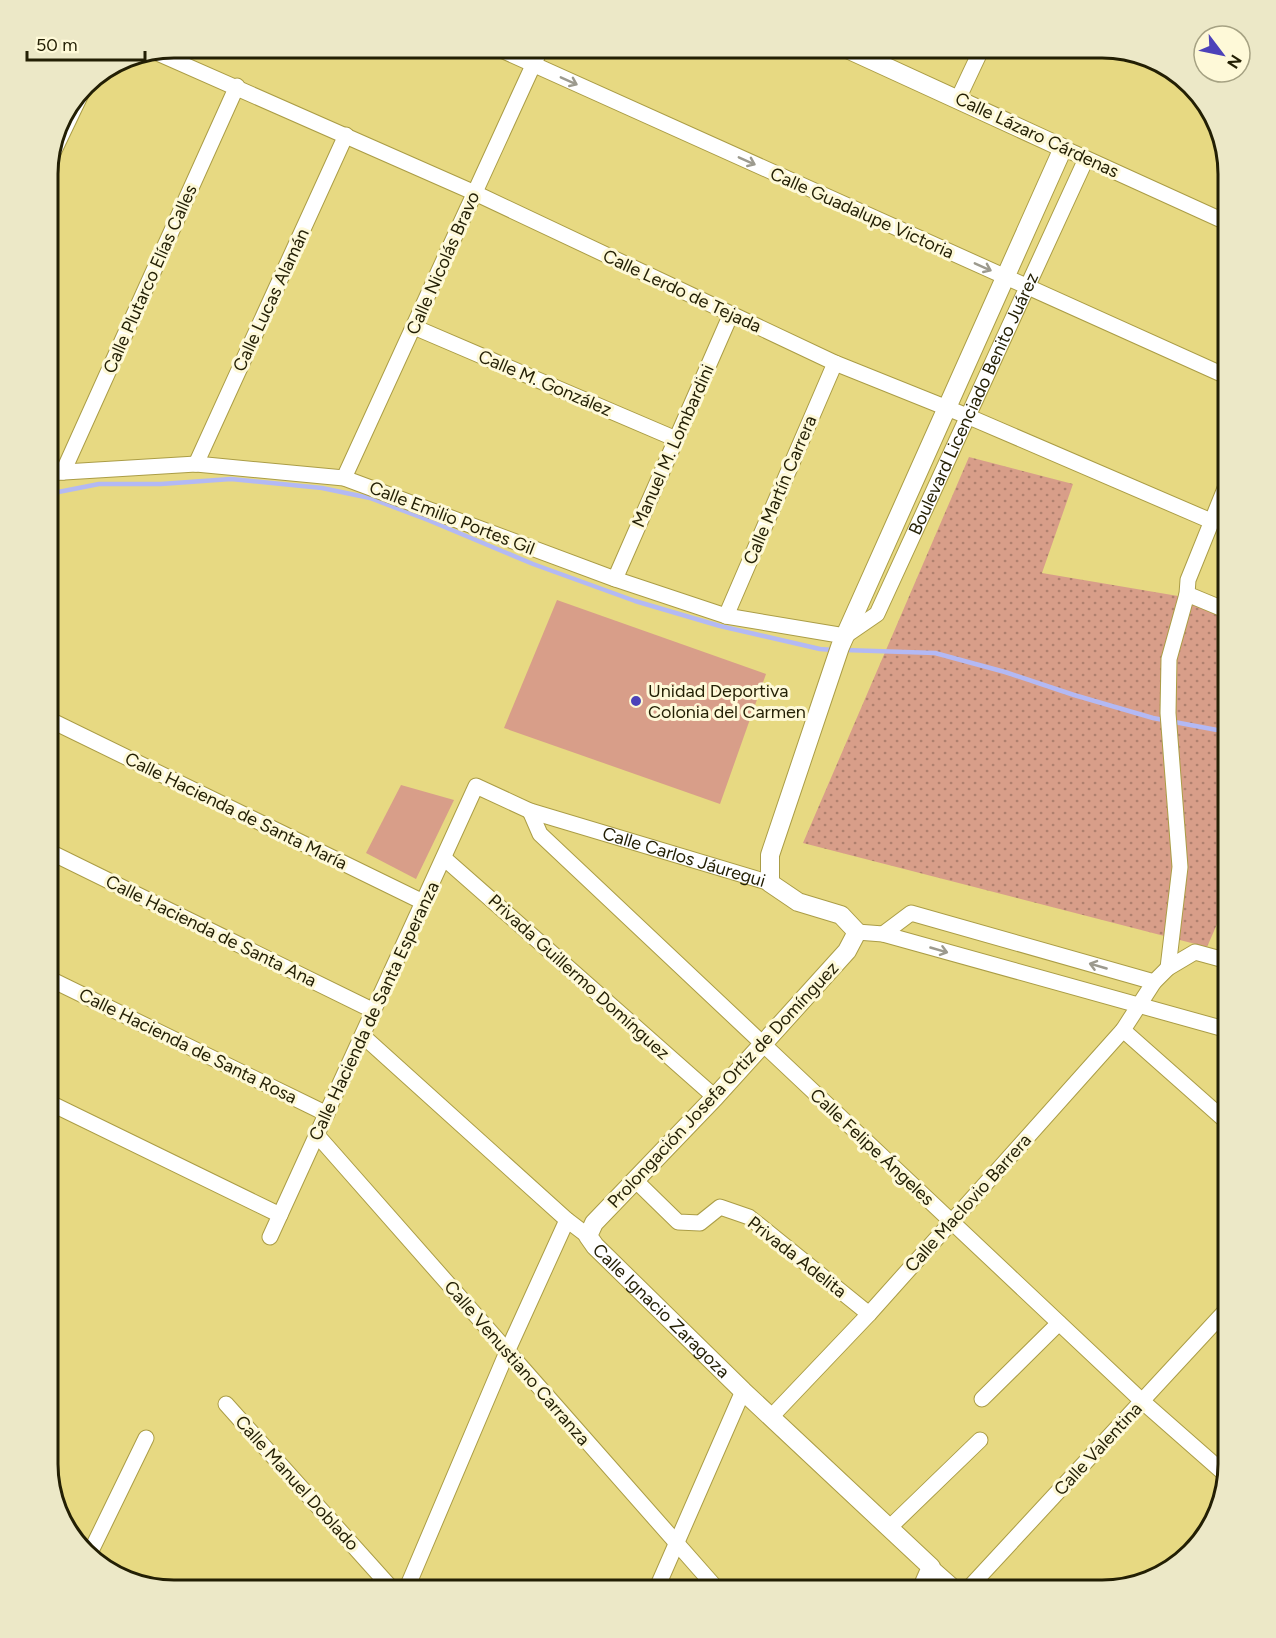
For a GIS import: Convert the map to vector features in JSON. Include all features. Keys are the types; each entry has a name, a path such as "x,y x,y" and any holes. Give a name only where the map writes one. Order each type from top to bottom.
{"street":[{"name":"Calle Lerdo de Tejada","path":"171,58 475,193 835,363 967,416 1211,521"},
{"name":"Calle Guadalupe Victoria","path":"520,58 1218,373"},
{"name":"Calle Nicolás Bravo","path":"344,478 537,58"},
{"name":"Calle Lázaro Cárdenas","path":"869,59 1218,218"},
{"path":"958,99 977,59"},
{"name":"Calle Plutarco Elías Calles","path":"59,467 237,86"},
{"name":"Calle Lucas Alamán","path":"196,464 346,135"},
{"name":"Boulevard Licenciado Benito Juárez","path":"842,642 1063,148"},
{"name":"Boulevard Licenciado Benito Juárez","path":"842,642 877,614 1086,159"},
{"name":"Manuel M. Lombardini","path":"615,579 731,314"},
{"name":"Calle M. González","path":"414,327 675,439"},
{"name":"Calle Martín Carrera","path":"726,616 835,363"},
{"name":"Calle Emilio Portes Gil","path":"59,473 196,464 344,478 615,579 726,616 842,642"},
{"path":"1168,968 1180,867 1168,713 1169,659 1187,594 1188,580 1218,505"},
{"path":"1187,594 1218,607"},
{"path":"770,883 770,855 842,642"},
{"name":"Calle Hacienda de Santa María","path":"59,724 423,903"},
{"name":"Calle Carlos Jáuregui","path":"476,786 530,811 770,883 798,902 841,915 856,932"},
{"name":"Calle Hacienda de Santa Esperanza","path":"270,1237 476,786"},
{"name":"Calle Felipe Ángeles","path":"530,811 540,834 1142,1401 1218,1468"},
{"name":"Calle Hacienda de Santa Ana","path":"58,856 374,1011"},
{"name":"Privada Guillermo Domínguez","path":"444,858 715,1097"},
{"path":"883,934 911,913 1154,982"},
{"path":"856,932 883,934 1218,1027"},
{"name":"Prolongación Josefa Ortiz de Domínguez","path":"588,1236 594,1223 715,1097 847,951 856,932"},
{"name":"Calle Maclovio Barrera","path":"771,1417 869,1314 1123,1030 1154,982 1168,968 1195,952 1218,959"},
{"name":"Calle Hacienda de Santa Rosa","path":"58,983 327,1114"},
{"path":"1123,1030 1218,1114"},
{"name":"Calle Ignacio Zaragoza","path":"363,1036 567,1220 588,1236 595,1246 743,1391 945,1580"},
{"path":"58,1107 280,1215"},
{"name":"Calle Venustiano Carranza","path":"317,1135 709,1580"},
{"name":"Privada Adelita","path":"635,1180 678,1222 700,1223 720,1207 749,1217 869,1314"},
{"path":"410,1580 507,1352 567,1220"},
{"name":"Calle Valentina","path":"976,1580 1218,1319"},
{"path":"982,1399 1059,1323"},
{"path":"660,1580 743,1391"},
{"name":"Calle Manuel Doblado","path":"226,1404 384,1580"},
{"path":"93,1546 146,1438"},
{"path":"890,1528 980,1440"},
{"path":"926,1580 931,1568"}],"shaded area":[{"path":"969,457 1073,484 1042,573 1178,596 1218,615 1218,922 1207,947 803,843"},
{"name":"Unidad Deportiva Colonia del Carmen","path":"557,600 766,674 720,804 504,728"},
{"path":"401,785 454,800 416,879 366,853"}],"waterway":[{"path":"59,492 99,484 161,484 231,479 322,488 370,498 533,564 635,601 720,626 833,650"},
{"path":"845,650 935,653 1153,718 1218,730"}],"place":[{"name":"Unidad Deportiva Colonia del Carmen","path":"636,701"}]}
